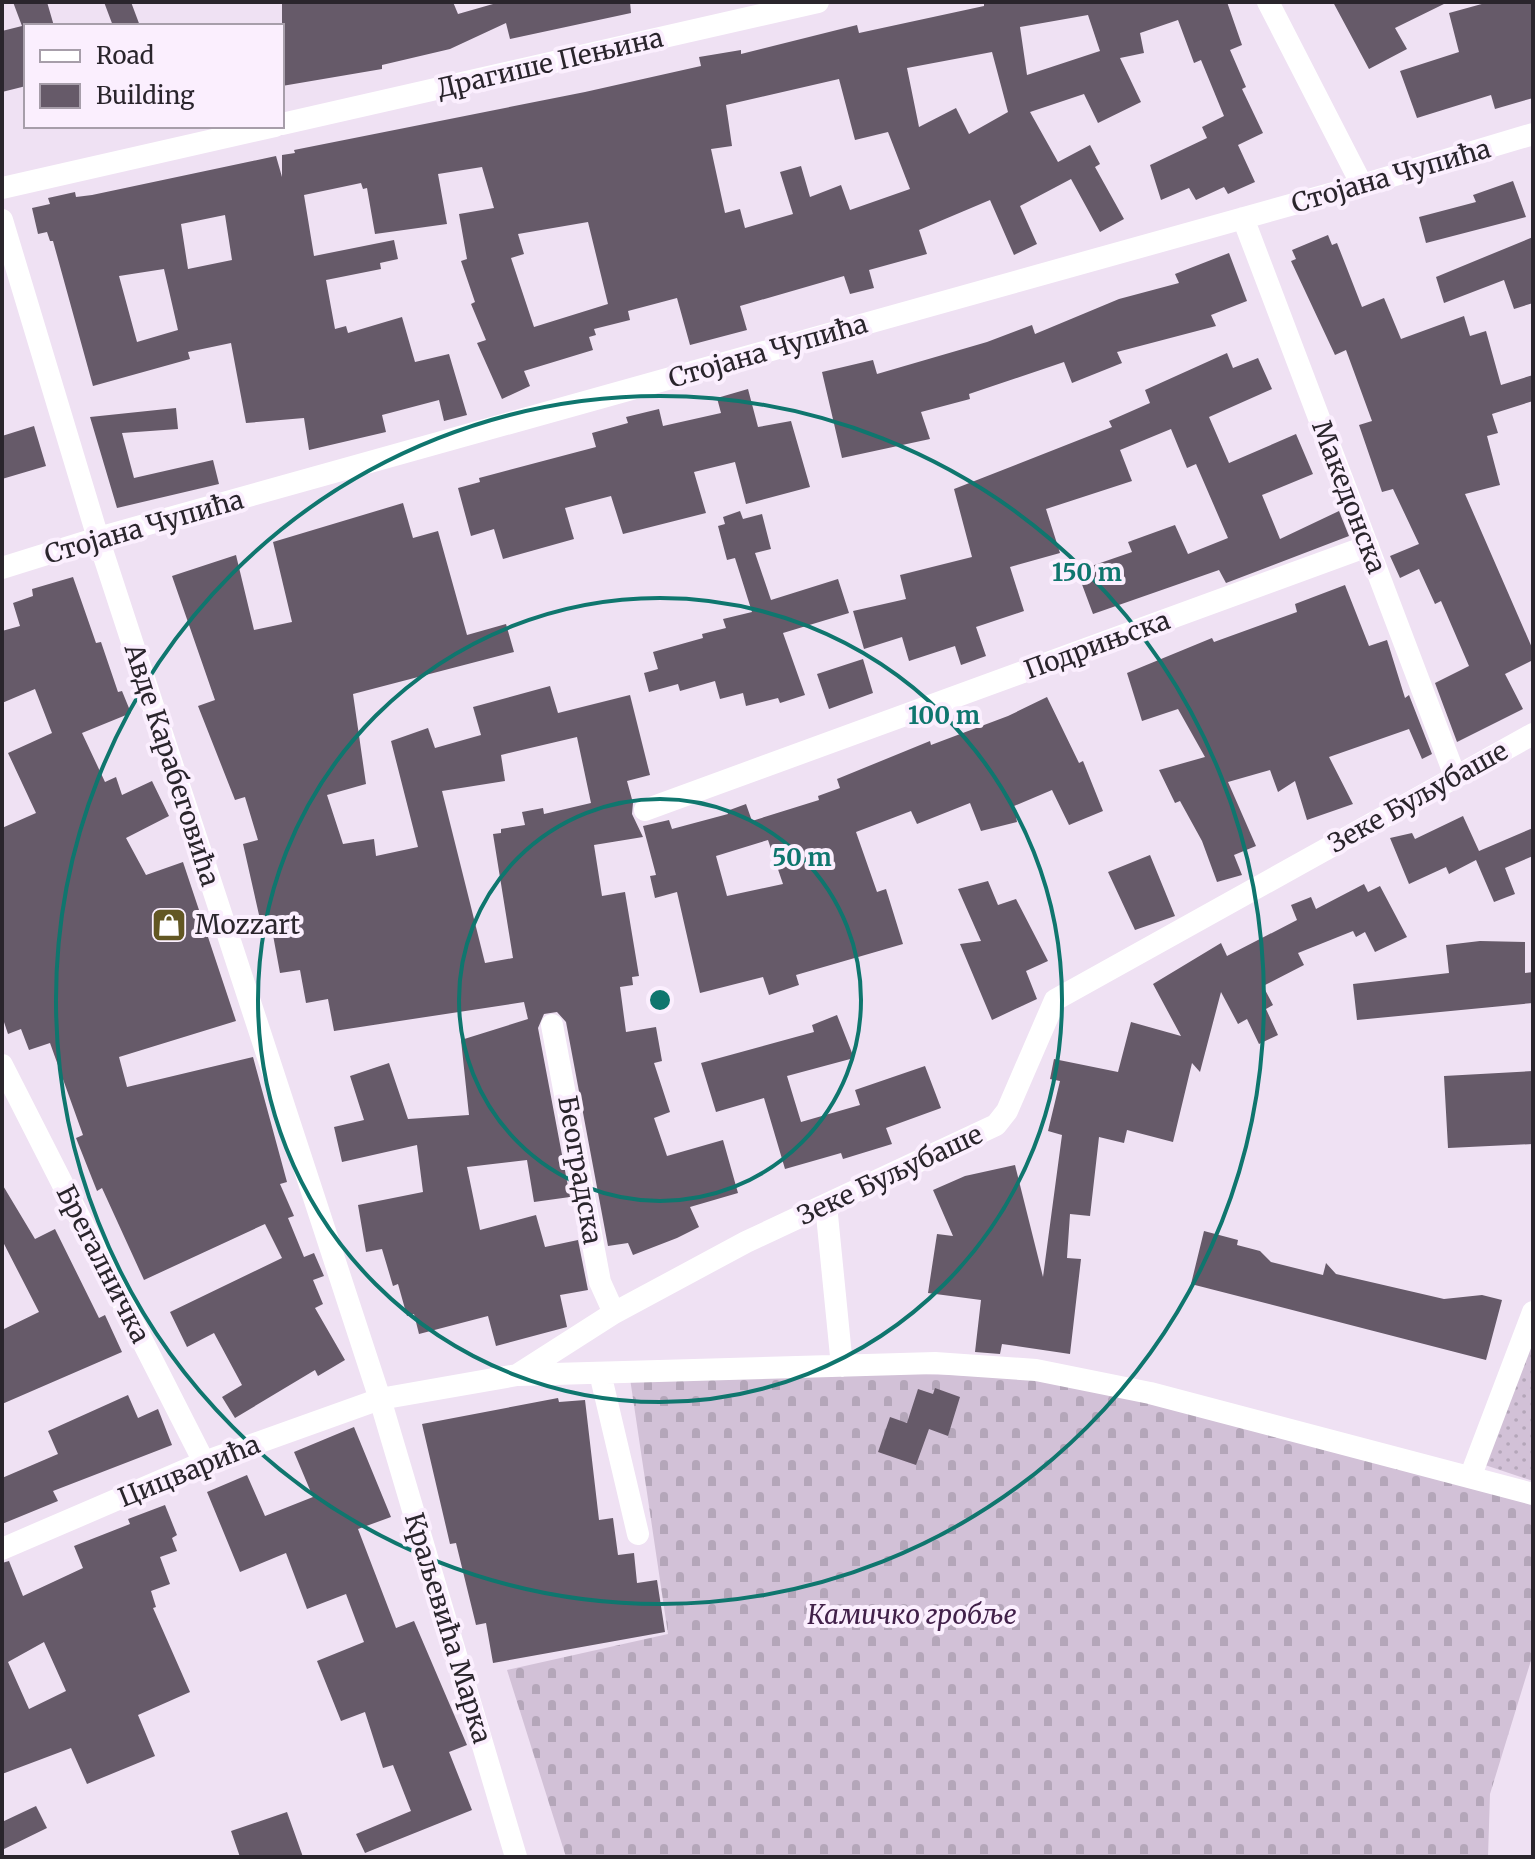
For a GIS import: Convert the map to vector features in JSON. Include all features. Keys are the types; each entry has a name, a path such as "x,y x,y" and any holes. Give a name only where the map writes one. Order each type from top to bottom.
{"street":[{"name":"Драгише Пењина","path":"284,124 818,2"},
{"path":"1268,2 1362,185"},
{"path":"2,188 266,128"},
{"name":"Стојана Чупића","path":"2,568 98,538 1362,185 1533,134"},
{"name":"Македонска","path":"1243,218 1455,776"},
{"name":"Авде Карабеговића","path":"2,220 98,538 380,1399"},
{"name":"Подрињска","path":"645,810 1368,546"},
{"name":"Зеке Буљубаше","path":"380,1399 517,1375 614,1313 826,1205 996,1125 1007,1111 1055,1000 1533,734"},
{"name":"Београдска","path":"552,1025 600,1282 614,1313"},
{"name":"Брегалничка","path":"2,1065 204,1462"},
{"path":"826,1205 842,1366"},
{"path":"1471,1475 1533,1312"},
{"path":"517,1375 935,1363 1036,1370 1150,1393 1471,1475 1533,1494"},
{"path":"600,1373 638,1534"},
{"name":"Цицварића","path":"2,1549 204,1462 380,1399"},
{"name":"Краљевића Марка","path":"380,1399 516,1857"}],"green space":[{"path":"1533,1312 1533,1481 1476,1462"},
{"name":"Камичко гробље","path":"628,1365 1022,1377 1147,1389 1533,1499 1533,1654 1490,1794 1488,1857 566,1857 507,1670 668,1634"}],"building":[{"path":"13,2 47,2 53,24 24,24 24,86 2,92 2,31 22,26"},
{"path":"104,2 131,2 139,24 112,24"},
{"path":"282,2 453,2 458,14 500,2 630,2 631,13 510,39 506,23 450,49 382,65 382,69 284,86"},
{"path":"984,2 1227,2 1242,45 1230,50 1246,87 1242,89 1263,133 1238,145 1255,182 1228,194 1224,187 1196,200 1189,188 1161,200 1150,165 1207,138 1202,127 1224,116 1201,60 1194,63 1178,20 1140,33 1144,53 1120,58 1141,102 1098,123 1084,94 1030,112 1058,162 1090,145 1100,164 1095,167 1124,219 1100,232 1071,179 1020,206 1037,244 1014,255 990,200 919,230 927,254 869,270 874,288 850,294 844,276 740,306 747,330 690,345 677,298 628,311 630,320 594,329 596,335 589,337 593,350 524,371 530,386 502,399 477,343 486,340 471,304 475,302 461,261 467,259 459,214 494,208 482,167 438,174 447,224 375,234 367,188 363,189 361,183 304,195 314,256 394,240 398,259 380,263 381,269 326,280 335,329 346,326 348,333 402,317 415,362 449,354 467,415 444,421 439,400 382,415 386,432 309,450 304,418 246,423 231,343 188,352 190,359 93,386 53,241 50,241 47,232 38,234 32,208 50,204 48,198 75,192 76,197 92,195 276,156 282,177 282,155 295,153 294,150 701,66 699,57 741,50 741,54 857,25 859,33 984,6","holes":["1088,15 1100,51 1027,75 1020,27","992,52 1008,112 969,134 956,108 919,127 907,68","839,79 855,140 888,132 910,189 850,210 841,185 810,197 801,166 780,172 793,214 745,228 740,209 725,213 711,149 732,146 726,105","225,215 232,260 188,269 181,224","588,222 608,304 534,327 511,258 524,254 518,234","164,269 178,330 137,342 119,276"]},
{"path":"1333,2 1448,2 1395,28 1407,49 1369,69"},
{"path":"1489,2 1533,2 1533,98 1495,109 1491,95 1417,118 1400,71 1459,52 1449,13"},
{"path":"1513,181 1526,217 1426,243 1419,217 1476,202 1473,195"},
{"path":"1328,235 1332,245 1337,243 1362,307 1384,298 1401,339 1464,316 1470,336 1486,331 1501,385 1533,375 1533,401 1492,414 1498,433 1487,436 1500,485 1465,494 1533,650 1533,660 1505,674 1523,709 1457,742 1435,683 1469,666 1441,601 1435,604 1419,569 1400,578 1390,556 1419,544 1393,489 1382,492 1359,425 1372,421 1346,350 1335,355 1291,261 1296,259 1292,250"},
{"path":"1533,237 1533,303 1514,309 1504,280 1444,303 1436,277"},
{"path":"1229,253 1247,301 1211,315 1216,326 1117,352 1122,363 1072,383 1064,362 969,394 970,399 921,412 930,439 842,458 822,372 873,360 877,374 987,342 1032,325 1035,334 1119,299 1179,283 1175,274"},
{"path":"1227,353 1233,368 1258,358 1272,389 1209,417 1229,463 1296,434 1313,474 1262,495 1280,539 1339,511 1349,536 1226,583 1219,570 1093,614 1077,571 1132,552 1128,542 1175,525 1188,554 1228,538 1196,464 1187,468 1171,429 1120,450 1132,481 1046,509 1060,553 1010,567 1024,611 976,627 986,656 961,665 955,646 909,661 902,637 864,649 853,611 906,599 900,575 972,557 954,489 1112,427 1109,421 1150,403 1145,390"},
{"path":"748,389 758,427 791,421 810,487 746,504 735,462 694,472 706,513 623,534 611,496 565,508 574,539 503,559 494,529 471,536 458,488 480,482 479,478 596,447 592,433 628,423 626,417 659,409 663,426 721,413 717,398"},
{"path":"176,408 178,429 122,433 134,478 213,460 219,484 117,508 90,417"},
{"path":"34,426 46,466 2,479 2,436"},
{"path":"403,503 413,538 438,531 467,635 506,624 514,652 353,694 366,784 327,795 343,844 374,839 376,856 418,847 391,741 428,728 435,748 481,735 473,707 550,686 558,713 630,695 650,775 627,781 633,803 632,814 643,837 594,845 602,896 625,892 639,976 632,977 633,985 620,987 626,1032 656,1027 662,1061 654,1063 670,1112 654,1118 667,1156 723,1140 738,1193 690,1207 699,1227 677,1238 633,1255 628,1243 608,1246 566,1022 557,1012 544,1014 538,1028 570,1197 534,1202 527,1160 467,1167 480,1230 536,1215 545,1247 578,1240 588,1290 560,1295 567,1327 496,1346 488,1316 419,1334 414,1314 407,1316 398,1284 393,1286 382,1249 366,1252 358,1205 423,1192 417,1145 342,1162 334,1127 364,1120 350,1076 389,1063 408,1119 469,1115 461,1040 528,1019 524,1002 334,1031 328,999 306,1003 300,970 280,973 273,935 264,937 243,844 258,840 245,797 235,800 198,706 215,700 172,576 236,555 254,630 292,622 273,542","holes":["577,737 591,803 544,814 543,808 522,812 525,825 501,829 501,833 493,834 513,958 485,963 442,791 505,781 501,755"]},
{"path":"740,511 743,519 762,514 771,549 755,553 771,600 838,579 849,613 783,633 805,695 780,703 778,698 746,706 743,693 720,699 715,681 680,691 678,684 649,692 644,673 658,669 653,652 703,638 702,634 726,628 723,619 752,612 735,558 727,560 718,526 725,524 723,517"},
{"path":"73,577 96,643 101,642 118,692 122,691 131,713 82,733 105,782 116,777 122,795 152,781 169,816 126,838 146,875 183,862 236,1021 119,1057 127,1087 253,1057 287,1182 280,1184 294,1216 288,1218 304,1257 314,1253 324,1276 313,1280 323,1304 315,1308 345,1360 318,1376 315,1370 235,1418 222,1397 242,1385 214,1333 187,1347 170,1312 282,1258 265,1224 144,1280 102,1188 97,1191 76,1138 83,1135 50,1043 29,1050 21,1029 8,1034 2,1016 2,828 36,813 8,753 52,733 35,689 2,703 2,631 20,626 13,603 33,596 32,589"},
{"path":"1345,585 1369,646 1387,640 1405,698 1409,695 1432,754 1422,759 1409,729 1329,757 1353,804 1307,820 1295,781 1278,792 1270,770 1228,782 1256,846 1234,855 1242,875 1217,882 1202,841 1180,801 1175,803 1159,770 1205,757 1178,709 1142,721 1127,673 1212,638 1214,642 1297,612 1295,604"},
{"path":"863,659 873,693 829,709 817,674"},
{"path":"1047,697 1079,763 1083,761 1103,811 1069,825 1052,790 1014,806 1017,822 981,831 970,803 917,824 911,811 856,832 877,892 886,889 903,944 796,975 799,985 769,995 763,977 700,993 677,892 655,898 650,876 656,875 643,826 669,820 672,829 728,814 727,811 746,804 752,821 819,800 818,796 840,788 837,779 930,741 931,745 1008,716","holes":["768,840 783,884 727,896 716,856"]},
{"path":"1463,816 1479,851 1533,828 1533,856 1505,868 1515,894 1494,902 1476,860 1449,874 1446,867 1409,884 1390,838 1412,833 1415,839"},
{"path":"1150,855 1175,916 1135,930 1108,872"},
{"path":"988,881 998,905 1016,899 1048,961 1026,971 1037,999 992,1020 960,944 981,941 958,889"},
{"path":"1364,884 1368,892 1380,886 1407,937 1375,952 1365,932 1356,937 1353,931 1298,953 1304,965 1263,986 1273,1005 1266,1009 1278,1035 1259,1044 1247,1019 1238,1024 1221,992 1200,1072 1192,1063 1173,1142 1127,1130 1124,1143 1099,1137 1090,1216 1070,1214 1067,1258 1081,1259 1070,1354 1002,1344 1000,1354 975,1352 981,1300 928,1293 937,1234 953,1236 933,1190 965,1176 1015,1165 1043,1277 1062,1135 1048,1131 1060,1081 1050,1079 1054,1059 1118,1072 1131,1022 1181,1036 1153,984 1221,943 1227,956 1297,920 1291,905 1311,897 1316,909"},
{"path":"1480,941 1525,942 1525,973 1533,972 1533,1003 1357,1020 1353,984 1449,973 1446,945"},
{"path":"837,1015 854,1058 787,1076 801,1122 860,1105 855,1090 925,1066 941,1108 886,1128 892,1144 843,1159 841,1153 785,1169 764,1098 716,1112 701,1063 814,1032 812,1025"},
{"path":"1533,1071 1533,1144 1448,1148 1444,1076"},
{"path":"2,1184 35,1239 55,1229 99,1318 105,1315 122,1352 2,1404 2,1330 39,1312 2,1240"},
{"path":"1204,1231 1238,1240 1237,1245 1260,1251 1271,1262 1323,1275 1326,1263 1336,1274 1444,1299 1482,1295 1502,1300 1486,1360 1191,1284"},
{"path":"935,1388 960,1397 948,1436 929,1429 916,1465 878,1452 890,1417 907,1423 918,1389 933,1394"},
{"path":"128,1395 138,1418 158,1409 172,1445 53,1491 58,1501 2,1524 2,1478 58,1454 48,1431"},
{"path":"558,1398 559,1402 585,1400 599,1520 613,1518 618,1555 634,1553 637,1583 657,1580 665,1632 493,1663 486,1623 476,1625 456,1543 450,1544 422,1424"},
{"path":"354,1427 391,1517 358,1529 396,1628 414,1621 467,1745 449,1752 472,1810 365,1853 356,1834 411,1811 393,1765 383,1768 365,1712 341,1721 317,1661 364,1642 346,1594 307,1609 286,1553 240,1572 207,1492 247,1475 265,1516 313,1497 294,1452"},
{"path":"165,1505 177,1535 172,1538 177,1551 160,1557 170,1584 151,1591 156,1607 153,1608 190,1692 138,1715 155,1756 87,1784 71,1748 2,1774 2,1563 9,1561 23,1596 83,1568 74,1546 130,1524 128,1519","holes":["44,1642 66,1691 29,1709 8,1662"]},
{"path":"36,1806 47,1828 2,1850 2,1822"},
{"path":"287,1812 303,1857 240,1857 231,1831"}],"place":[{"name":"Mozzart","path":"169,925"}]}
